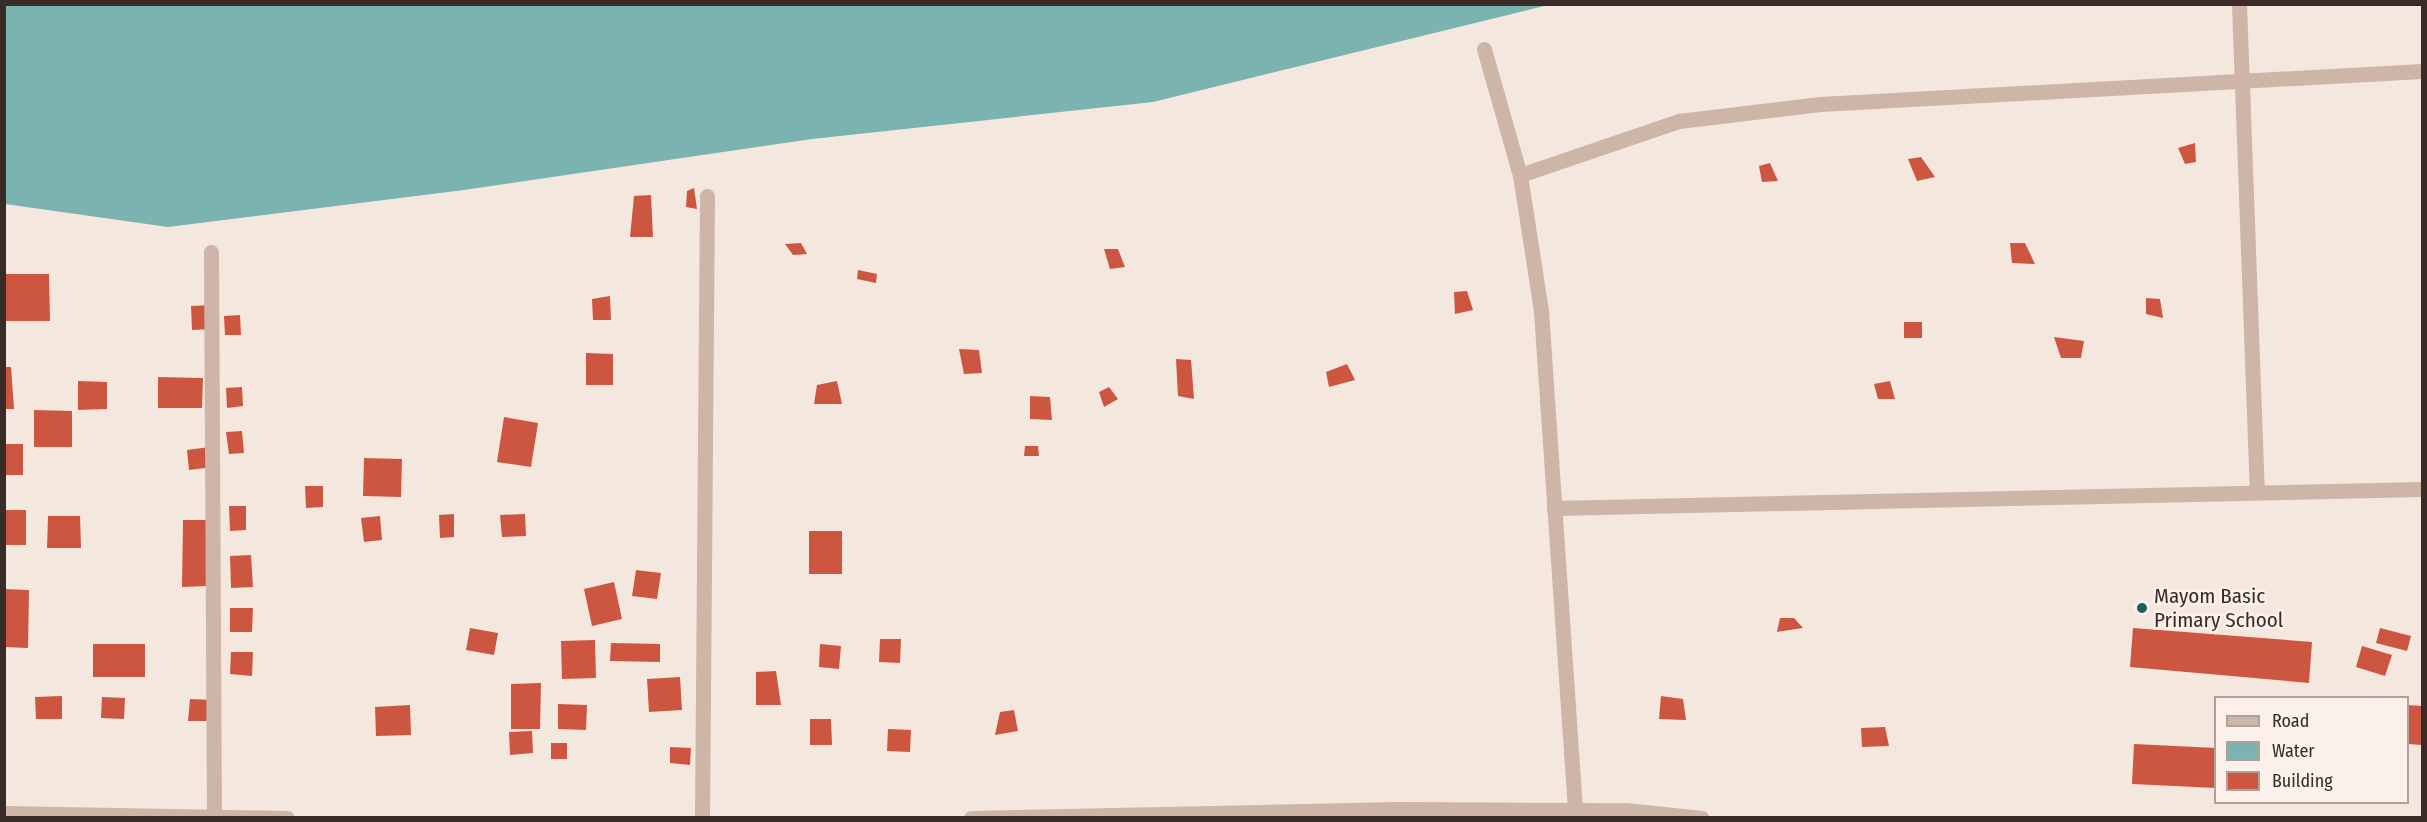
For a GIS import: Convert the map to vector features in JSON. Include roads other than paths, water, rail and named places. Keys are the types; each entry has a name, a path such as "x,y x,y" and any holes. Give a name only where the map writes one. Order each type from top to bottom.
{"street":[{"path":"2239,4 2257,492"},
{"path":"1484,49 1520,175 1541,311 1575,810"},
{"path":"1520,175 1679,121 1820,104 2422,70"},
{"path":"702,818 707,196"},
{"path":"211,252 214,817"},
{"path":"1554,508 2422,489"},
{"path":"971,818 1575,810 1702,818"},
{"path":"4,813 287,818"}],"water":[{"path":"5,4 1548,5 1153,102 812,139 464,190 168,227 5,204"}],"place":[{"name":"Mayom Basic Primary School","path":"2142,608"}]}
